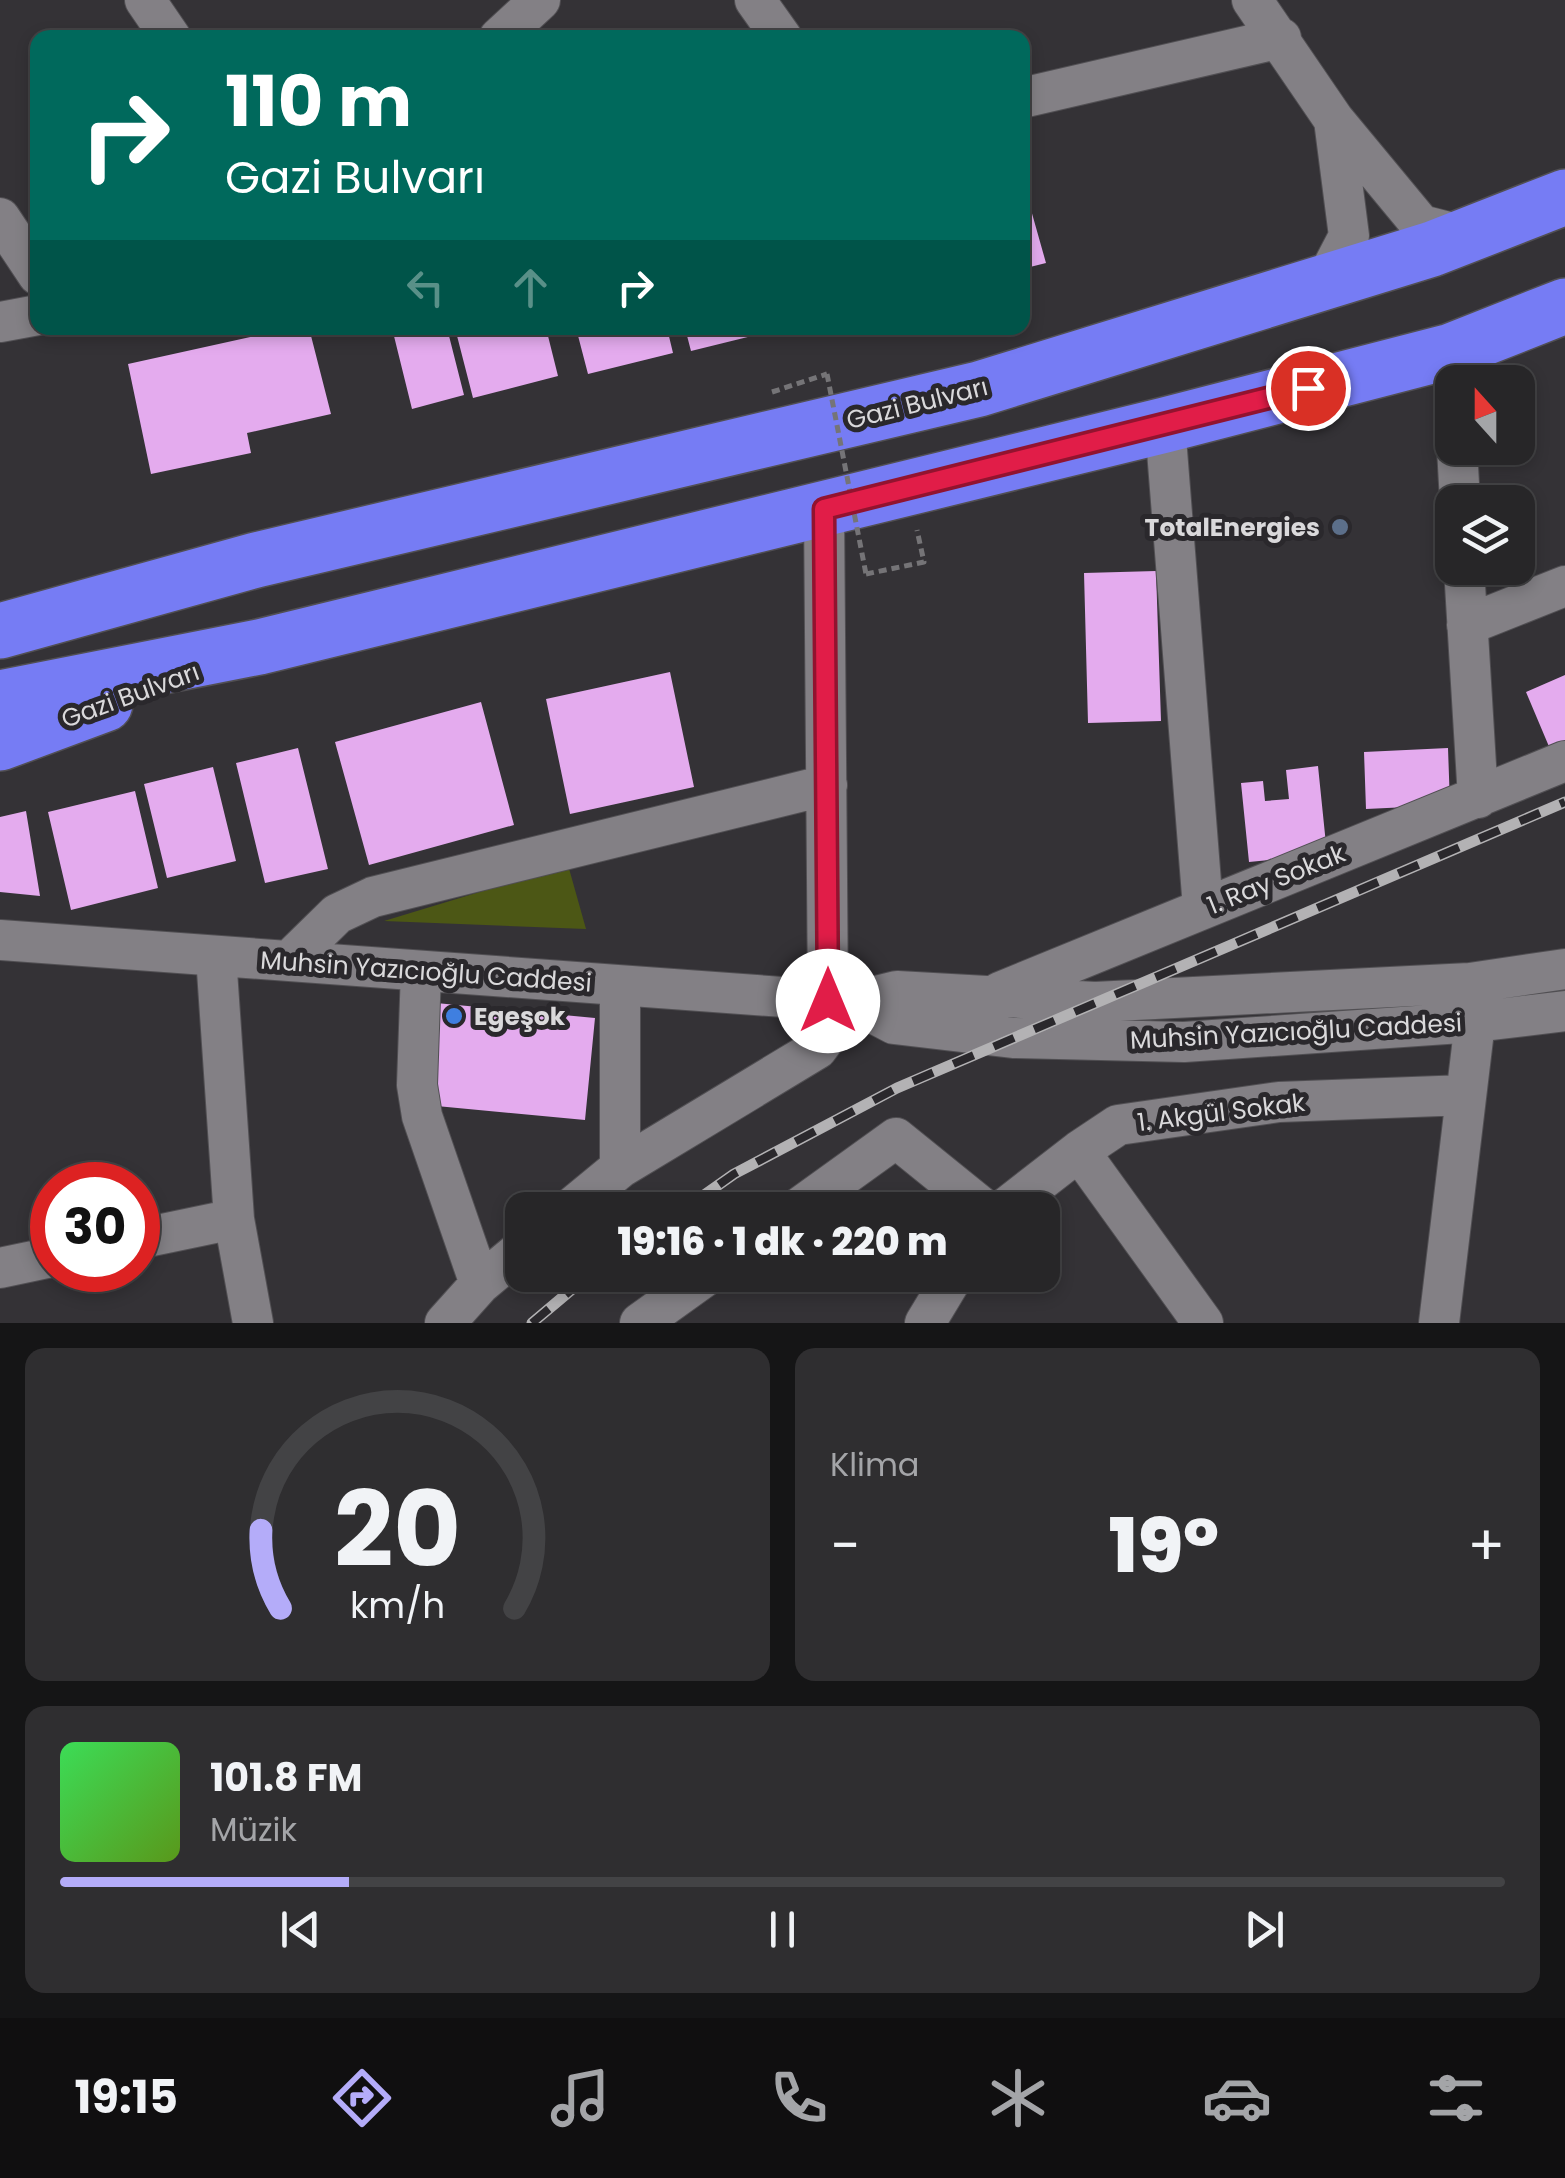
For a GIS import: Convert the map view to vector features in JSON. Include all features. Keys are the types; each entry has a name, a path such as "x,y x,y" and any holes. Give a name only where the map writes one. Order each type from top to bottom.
{"highway":[{"name":"Gazi Bulvarı","path":"0,631 256,560 979,389 1464,236 1565,196"},
{"name":"Gazi Bulvarı","path":"1456,365 1565,306"},
{"name":"Gazi Bulvarı","path":"0,698 259,647 1165,426 1435,370"},
{"name":"Gazi Bulvarı","path":"0,593 76,579 256,560"},
{"name":"Gazi Bulvarı","path":"0,743 259,647"}],"street":[{"path":"145,0 166,30"},
{"path":"508,30 540,0"},
{"path":"755,0 776,30"},
{"path":"1252,0 1334,120 1422,225 1464,236"},
{"path":"1030,96 1280,38"},
{"path":"1326,280 1349,236 1334,120"},
{"path":"0,218 30,263"},
{"path":"0,322 30,317"},
{"path":"1165,426 1203,908"},
{"path":"591,1192 620,1168 818,1050 840,1002 827,786 824,509"},
{"path":"1465,585 1478,798"},
{"path":"1468,626 1565,586"},
{"name":"1. Ray Sokak","path":"987,997 1565,760"},
{"path":"288,961 337,914 372,897 827,786"},
{"name":"Muhsin Yazıcıoğlu Caddesi","path":"0,940 840,1002 897,991 1096,1002 1472,1003 1565,1010"},
{"path":"216,956 239,1318"},
{"name":"Muhsin Yazıcıoğlu Caddesi","path":"840,1002 894,1024 1012,1038 1184,1042 1472,1003 1565,969"},
{"path":"421,971 417,1085 422,1116 480,1284"},
{"path":"620,986 620,1168"},
{"path":"1438,1323 1466,1095 1472,1003"},
{"name":"1. Akgül Sokak","path":"1026,1192 1078,1150 1118,1125 1278,1102 1466,1095"},
{"path":"821,1192 896,1138 963,1192"},
{"path":"1078,1150 1203,1323"},
{"path":"160,1234 234,1218"},
{"path":"0,1268 30,1261"},
{"path":"445,1323 505,1263"},
{"path":"640,1323 683,1292"},
{"path":"925,1323 944,1292"}],"path":[{"path":"826,374 866,574 924,562 908,488"}],"green space":[{"path":"568,865 586,929 384,921"}],"building":[{"path":"1030,206 1046,263 1030,267"},
{"path":"259,335 311,335 331,414 247,433 251,453 151,474 128,364"},
{"path":"394,335 449,335 464,395 412,409"},
{"path":"457,335 548,335 558,376 473,398"},
{"path":"578,335 669,335 673,353 588,374"},
{"path":"687,335 756,335 691,351"},
{"path":"1156,571 1161,721 1088,723 1084,573"},
{"path":"670,672 694,787 570,814 546,699"},
{"path":"1565,675 1565,751 1553,756 1526,692"},
{"path":"481,702 514,825 369,865 335,742"},
{"path":"298,748 328,869 265,883 236,763"},
{"path":"1448,748 1450,805 1366,809 1364,752"},
{"path":"1318,766 1327,854 1249,862 1241,783 1263,781 1265,801 1289,799 1286,770"},
{"path":"213,767 236,861 167,878 144,784"},
{"path":"135,791 158,888 71,910 48,812"},
{"path":"26,811 40,896 0,892 0,817"},
{"path":"436,1003 595,1018 585,1120 426,1105"}],"railway":[{"path":"708,1192 734,1174 897,1088 1565,802"},
{"path":"532,1323 569,1292"}],"place":[{"name":"TotalEnergies","path":"1340,527"},
{"name":"Egeşok","path":"454,1016"}],"route":[{"path":"828,1001 824,509 1308,388"}]}
